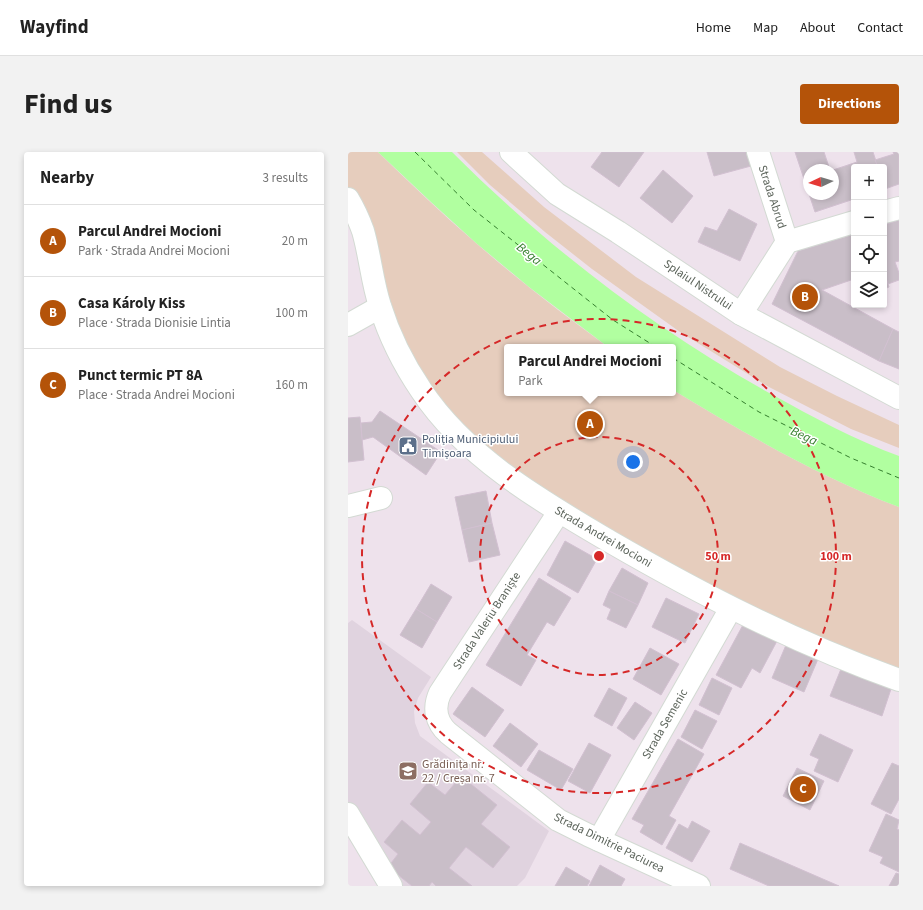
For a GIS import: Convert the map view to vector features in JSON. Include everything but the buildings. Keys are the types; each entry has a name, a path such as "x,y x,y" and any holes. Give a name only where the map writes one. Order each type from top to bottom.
{"street":[{"name":"Splaiul Nistrului","path":"511,152 557,194 618,232 741,314 899,398"},
{"name":"Strada Abrud","path":"758,152 787,242"},
{"name":"Strada Andrei Mocioni","path":"348,199 357,216 363,233 380,307 401,357 420,389 441,417 455,432 505,475 559,512 680,582 818,649 899,680"},
{"path":"887,211 899,208"},
{"path":"741,314 787,242 851,223"},
{"path":"348,325 380,307"},
{"path":"348,506 381,498"},
{"name":"Strada Valeriu Braniște","path":"448,733 440,723 436,714 437,702 440,693 559,512"},
{"name":"Strada Semenic","path":"599,840 731,608"},
{"name":"Strada Dimitrie Paciurea","path":"448,733 550,814 568,825 699,886"},
{"path":"348,814 391,886"}],"shaded area":[{"path":"348,152 378,152 438,210 492,257 604,344 504,344 504,396 676,396 676,392 784,454 841,482 899,507 899,680 559,512 420,389 348,199"},
{"path":"457,152 482,152 544,207 636,277 780,367 899,425 899,448 851,429 769,387 680,332 592,269 545,232 490,185"},
{"name":"Grădinița nr. 22 / Creșa nr. 7","path":"352,620 431,677 418,698 414,711 415,723 420,736 549,831 525,878 517,886 395,886 348,806 348,623"}],"water":[{"name":"Bega","path":"378,152 452,152 525,221 564,253 603,284 685,342 771,394 834,428 899,456 899,507 841,482 784,454 676,392 676,344 604,344 529,287 476,243"}],"ferry route":[{"path":"415,152 474,210 613,320 651,344"},
{"path":"676,360 759,412 851,458 899,478"}],"place":[{"name":"Casa Károly Kiss","path":"805,297"},
{"name":"Parcul Andrei Mocioni","path":"590,424"},
{"name":"Poliția Municipiului Timișoara","path":"408,446"},
{"name":"Grădinița nr. 22 / Creșa nr. 7","path":"408,771"},
{"name":"Punct termic PT 8A","path":"803,789"}]}
